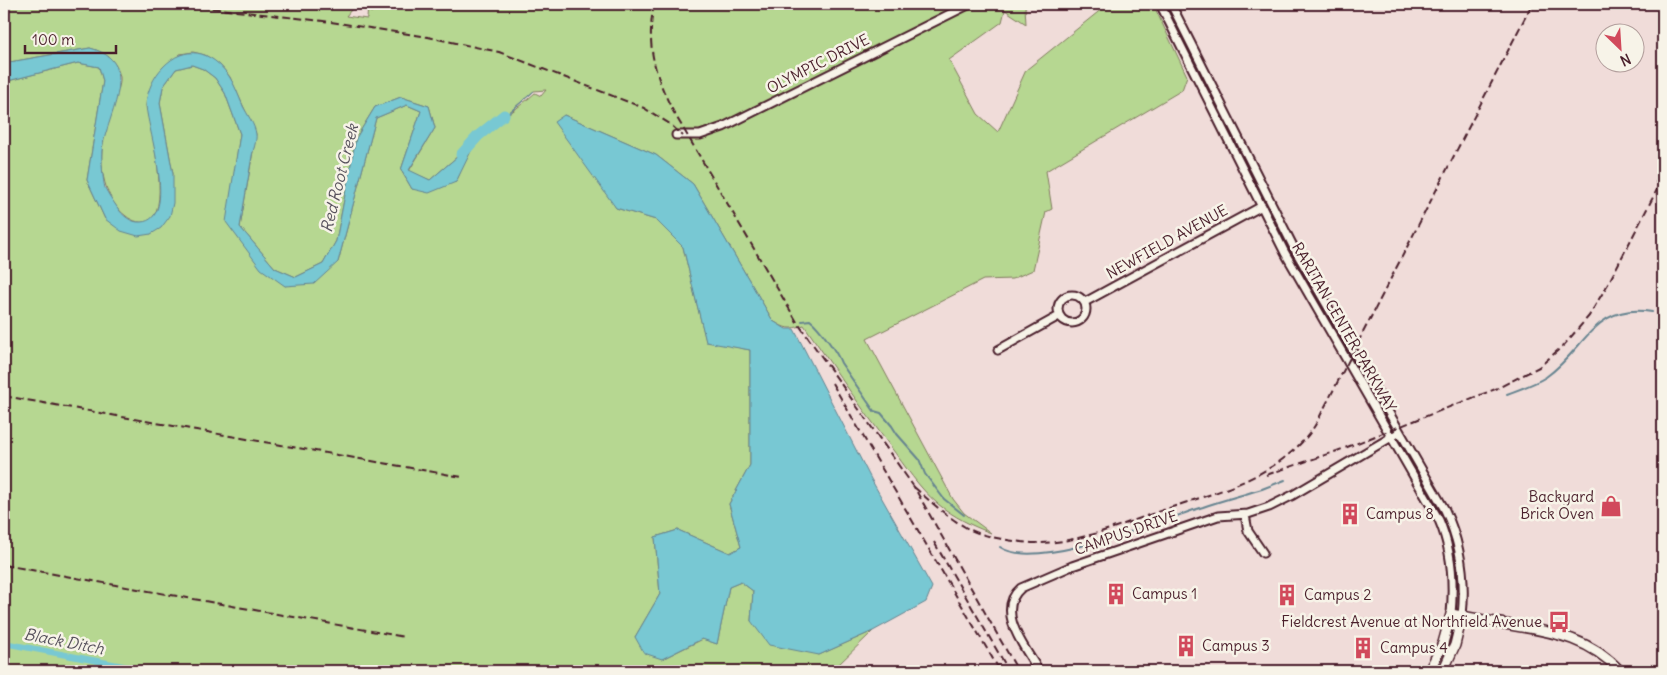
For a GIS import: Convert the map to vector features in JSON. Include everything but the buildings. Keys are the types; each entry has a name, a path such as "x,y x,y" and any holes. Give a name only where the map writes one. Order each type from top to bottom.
{"street":[{"name":"OLYMPIC DRIVE","path":"676,135 700,135 723,127 970,4"},
{"name":"RARITAN CENTER PARKWAY","path":"1160,4 1293,266 1392,437 1446,537 1452,568 1451,614 1443,643 1429,671"},
{"name":"RARITAN CENTER PARKWAY","path":"1171,4 1294,248 1438,496 1454,532 1462,566 1464,592 1462,616 1455,645 1443,671"},
{"name":"NEWFIELD AVENUE","path":"1085,302 1262,206"},
{"path":"1076,295 1085,302 1086,313 1079,322 1069,323 1060,316 1058,306 1066,296 1076,295"},
{"path":"998,350 1060,316"},
{"name":"CAMPUS DRIVE","path":"1039,671 1011,620 1012,602 1019,590 1026,585 1072,566 1218,516 1228,514 1245,515 1263,510 1286,499 1400,432"},
{"path":"1245,515 1248,531 1263,554"},
{"path":"1451,614 1570,637 1586,644 1620,671"}],"shaded area":[{"path":"4,4 1663,4 1663,671 4,671"}],"green space":[{"path":"4,4 356,4 346,16 367,19 368,4 370,4 371,13 375,4 1030,4 1025,7 1026,24 1005,10 1002,22 949,60 978,114 998,132 1026,70 1108,4 1153,4 1187,76 1182,90 1046,171 1052,209 1046,212 1033,270 1012,279 983,280 867,339 953,499 964,513 991,533 950,513 938,504 912,477 804,325 788,328 773,321 693,184 656,155 564,115 616,208 656,220 683,247 706,341 750,350 750,465 729,504 741,547 730,553 678,530 655,537 660,594 635,637 662,659 703,639 717,644 729,587 741,582 753,591 751,621 819,655 873,631 836,667 839,671 4,671 4,82 78,63 99,67 103,81 87,180 105,219 151,234 173,174 160,103 163,87 176,69 192,65 203,69 215,78 225,93 240,134 227,222 285,286 338,262 376,118 407,105 421,111 401,170 412,189 456,182 469,152 482,137 535,93 541,96 546,90 534,91 430,180 409,171 435,128 429,106 401,97 375,107 356,138 336,241 323,264 296,277 275,268 240,227 256,134 230,77 220,65 205,55 193,52 180,54 146,105 155,147 159,199 156,212 150,220 138,222 126,216 114,203 106,187 102,169 104,139 120,83 116,66 110,58 90,48 4,63"}],"water":[{"path":"90,48 106,55 115,65 119,77 115,106 105,136 102,158 105,188 121,213 130,220 141,222 152,217 158,206 160,189 158,170 146,104 149,89 163,67 171,60 180,55 198,53 214,60 229,76 253,123 256,134 240,227 275,268 296,277 323,264 336,241 356,138 375,107 401,97 429,106 435,128 409,170 430,180 534,91 474,145 456,182 429,193 412,189 401,170 421,111 407,105 376,118 338,262 314,284 285,286 261,269 226,222 240,134 225,93 215,78 203,69 192,65 176,69 163,87 160,103 173,174 173,203 170,216 161,228 151,234 138,236 121,231 105,219 87,180 103,81 99,67 78,63 4,82 4,63"},
{"path":"564,115 656,155 693,184 773,321 786,329 794,329 871,479 932,587 926,602 873,631 819,655 769,645 751,621 753,591 741,582 729,587 717,644 702,639 662,659 644,653 635,637 660,594 655,537 678,530 730,553 741,547 729,504 750,465 750,350 706,342 683,247 656,220 616,208 554,122"}],"waterway":[{"name":"Red Root Creek","path":"461,155 478,136 504,115"},
{"path":"1507,394 1546,377 1560,366 1592,330 1604,321 1617,314 1632,311 1652,312"},
{"path":"802,321 810,320 818,328 832,346 841,363 874,411 881,413 919,459 925,474 944,499 964,515"},
{"path":"1000,547 1017,553 1041,553 1069,549 1130,532 1285,480"},
{"name":"Black Ditch","path":"4,643 149,671"}],"railway":[{"path":"176,4 331,22 428,37 499,52 644,108 670,124 683,136"},
{"path":"654,4 651,33 653,59 661,84 673,111 797,322 914,487 1018,671"},
{"path":"914,487 958,523 972,531 1008,540 1034,543 1051,542 1102,532 1220,491 1259,474 1284,458 1303,441 1317,422 1532,4"},
{"path":"1656,183 1663,165"},
{"path":"1266,475 1337,451 1498,388 1539,367 1564,345 1589,316 1608,284 1663,178"},
{"path":"832,383 1000,671"},
{"path":"4,396 462,477"},
{"path":"934,542 1009,671"},
{"path":"4,565 405,637"},
{"path":"1659,671 1663,663"}],"place":[{"name":"Backyard Brick Oven","path":"1611,506"},
{"name":"Campus 8","path":"1350,514"},
{"name":"Campus 1","path":"1116,594"},
{"name":"Campus 2","path":"1287,595"},
{"name":"Fieldcrest Avenue at Northfield Avenue","path":"1559,622"},
{"name":"Campus 3","path":"1186,646"},
{"name":"Campus 4","path":"1363,648"}]}
